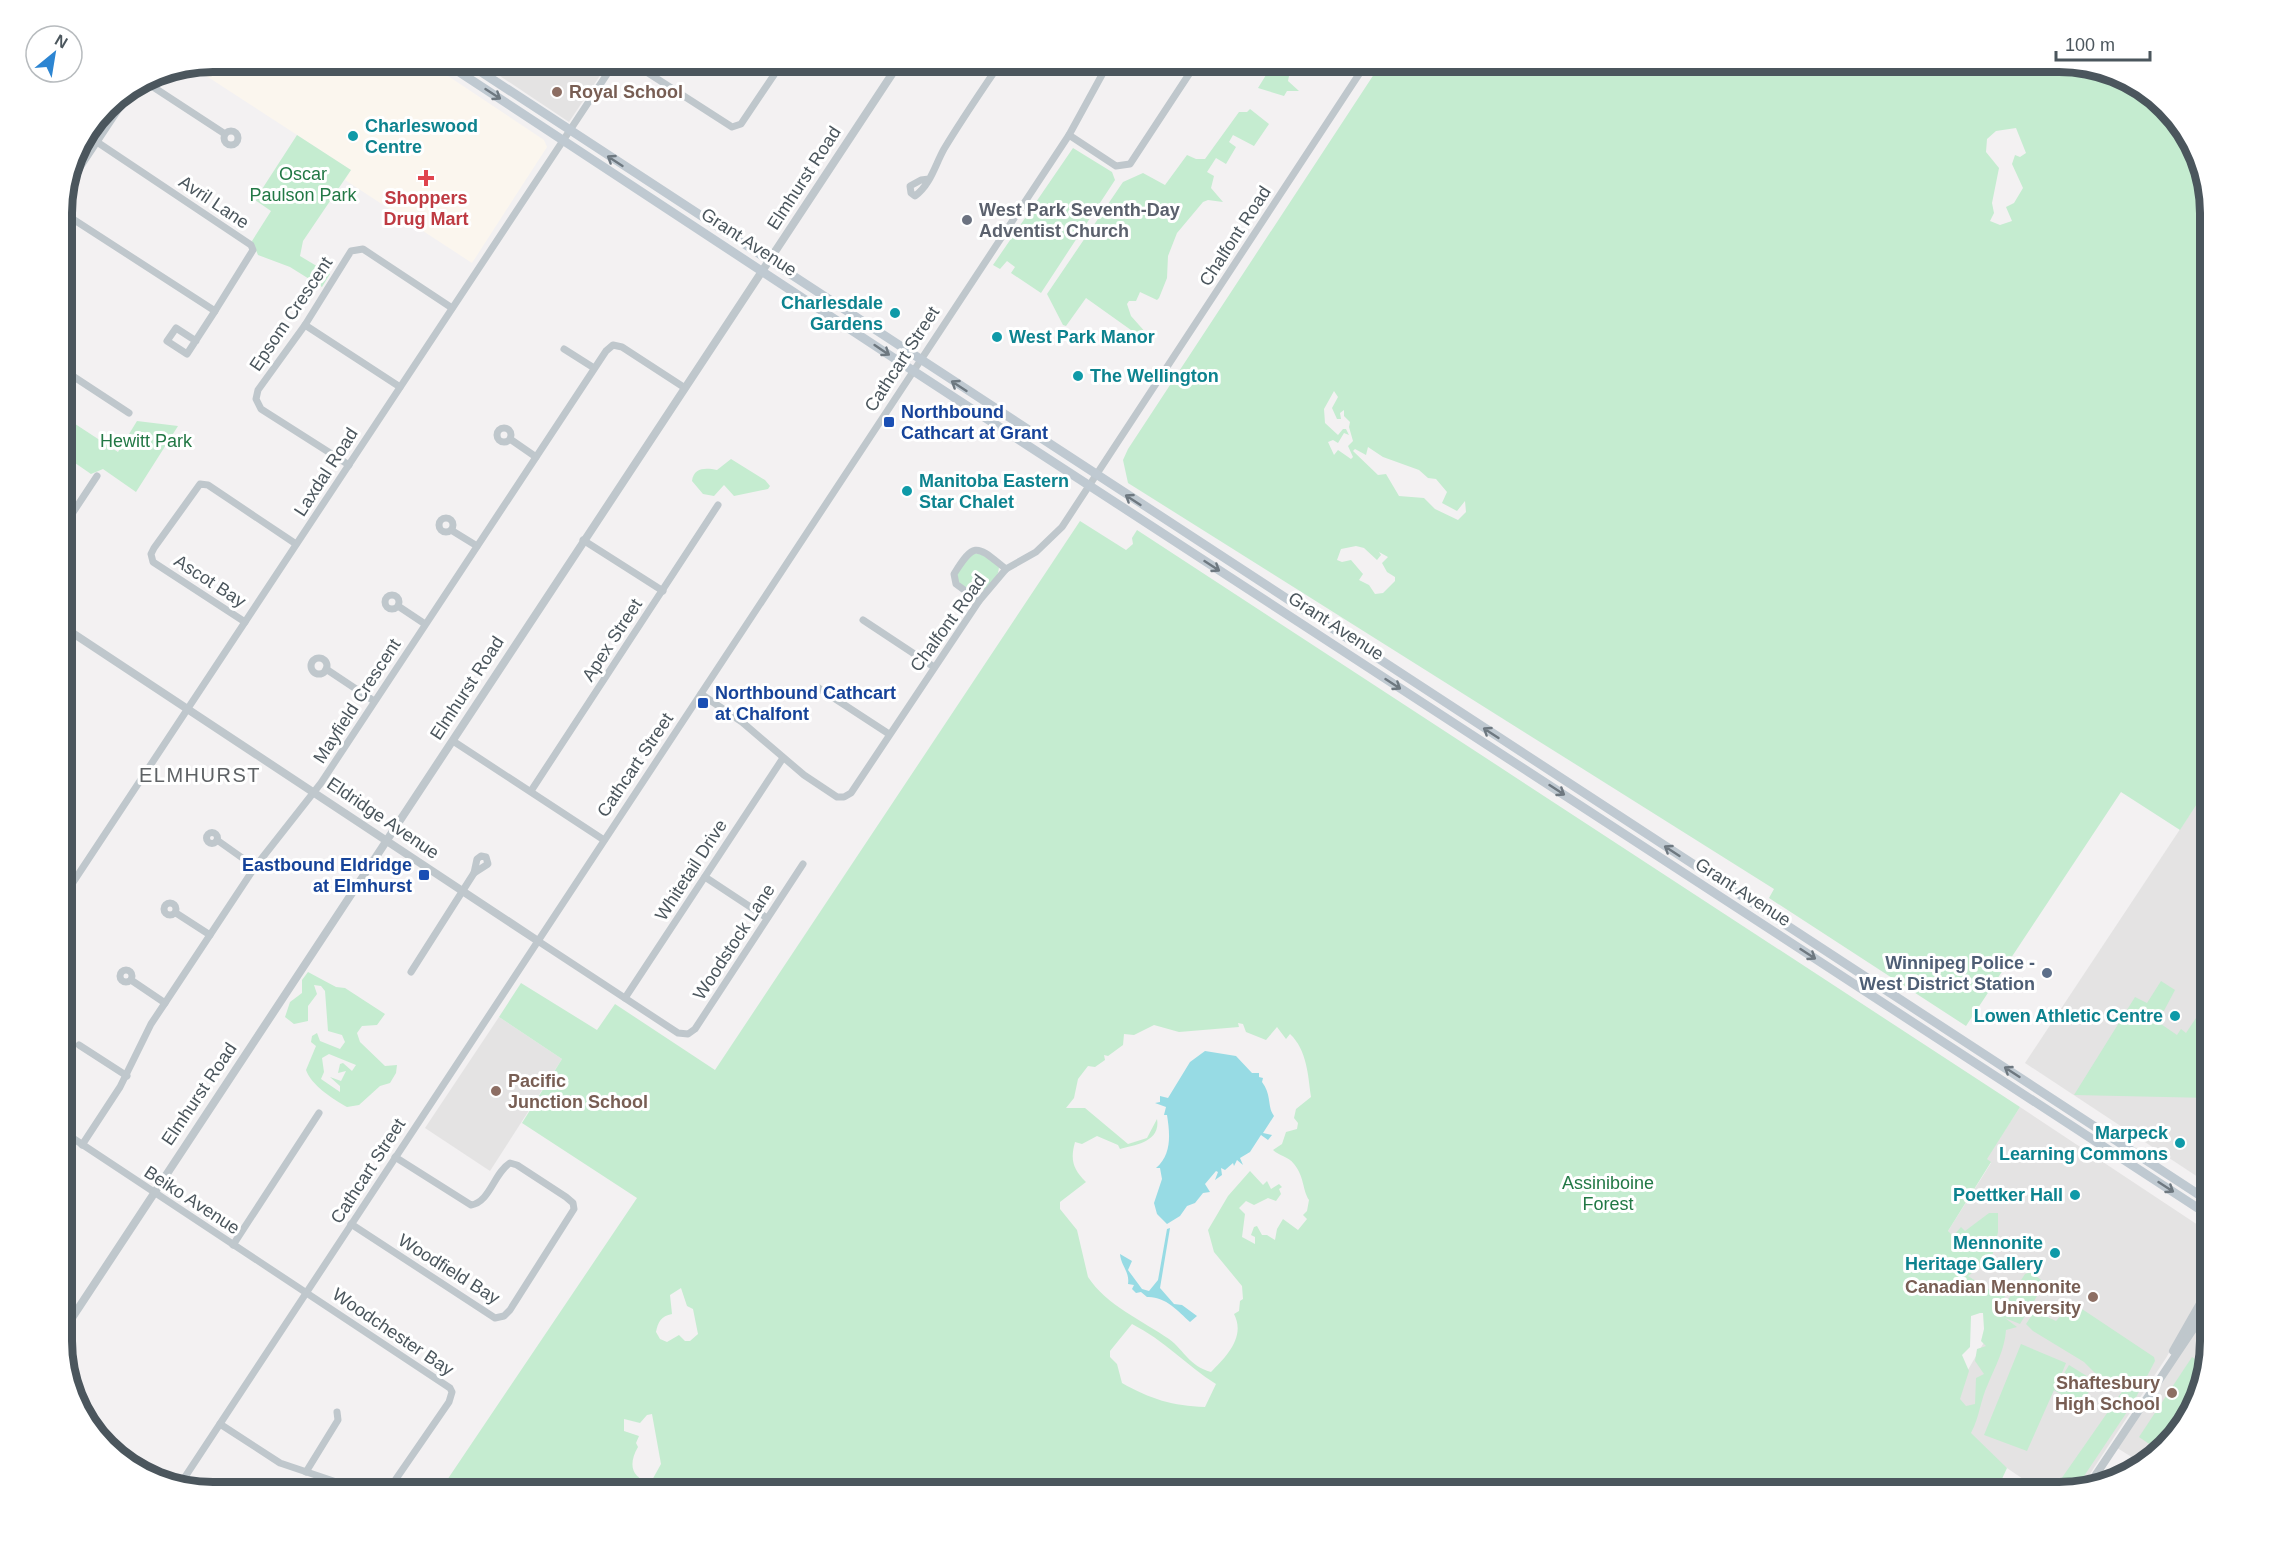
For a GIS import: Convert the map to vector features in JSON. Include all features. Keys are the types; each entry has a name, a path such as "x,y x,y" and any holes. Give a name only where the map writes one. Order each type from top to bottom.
{"main road":[{"name":"Grant Avenue","path":"459,72 912,370 2200,1209"},
{"name":"Grant Avenue","path":"480,72 2200,1195"},
{"path":"654,200 661,190"}],"street":[{"name":"Laxdal Road","path":"72,884 608,72"},
{"path":"647,72 732,127 741,124 776,72"},
{"name":"Elmhurst Road","path":"72,1318 893,72"},
{"path":"929,179 943,151 994,72"},
{"name":"Cathcart Street","path":"184,1479 912,370 1069,135 1104,72"},
{"path":"1069,135 1116,166 1130,164 1190,72"},
{"name":"Chalfont Road","path":"701,694 742,722 783,758 837,797 844,797 851,792 979,601 1006,569 1052,539 1090,486 1360,72"},
{"path":"152,86 225,134"},
{"path":"80,167 119,108"},
{"name":"Avril Lane","path":"97,142 251,245 253,250 196,341"},
{"path":"72,219 214,311"},
{"name":"Epsom Crescent","path":"349,465 261,409 256,399 258,390 305,324 351,251 357,248 363,249 452,308"},
{"path":"305,324 400,387"},
{"name":"Mayfield Crescent","path":"82,1145 127,1076 152,1024 165,1003 255,867 314,791 609,347 618,345 685,388"},
{"path":"564,349 594,368"},
{"path":"72,376 129,413"},
{"path":"510,439 536,457"},
{"path":"72,514 97,476"},
{"name":"Ascot Bay","path":"245,622 153,562 151,554 154,548 200,484 208,485 297,544"},
{"name":"Apex Street","path":"531,791 718,506"},
{"path":"451,530 477,546"},
{"path":"584,540 663,591"},
{"path":"979,601 956,584 954,574 967,552 975,549 984,551 1006,569"},
{"path":"398,606 425,624"},
{"path":"863,620 934,667"},
{"name":"Eldridge Avenue","path":"72,632 678,1033 688,1034"},
{"path":"326,669 374,701"},
{"path":"817,687 890,734"},
{"path":"453,741 604,840"},
{"name":"Whitetail Drive","path":"625,998 783,758"},
{"path":"217,840 255,867"},
{"name":"Woodstock Lane","path":"688,1034 695,1029 804,864"},
{"path":"411,972 474,873"},
{"path":"705,877 767,918"},
{"path":"176,913 210,935"},
{"path":"131,980 165,1003"},
{"path":"79,1045 127,1076"},
{"path":"232,1245 319,1113"},
{"name":"Beiko Avenue","path":"72,1138 306,1292"},
{"name":"Woodfield Bay","path":"351,1224 495,1318 504,1316 510,1310 574,1209 573,1203 566,1197 517,1165 510,1163 504,1167 482,1200 471,1205 395,1157"},
{"name":"Woodchester Bay","path":"306,1292 445,1383 452,1392 449,1402 394,1482"},
{"path":"2170,1360 2200,1306"},
{"path":"2094,1477 2170,1360 2200,1319"},
{"path":"306,1472 338,1420 337,1412"},
{"path":"220,1424 280,1463 336,1482"}],"shaded area":[{"path":"442,72 544,140 547,147 472,263 345,180 351,170 201,73"},
{"name":"Royal School","path":"494,72 602,72 569,122"},
{"path":"2200,799 2200,1178 2025,1063"},
{"name":"Pacific Junction School","path":"499,1017 562,1059 490,1171 425,1128"},
{"name":"Canadian Mennonite University","path":"2020,1107 2200,1226 2200,1298 2166,1358 2087,1479 2027,1482 1938,1421 2000,1315 1968,1276 1948,1231 1991,1163 1986,1159"},
{"name":"Shaftesbury High School","path":"2200,1319 2199,1359 2193,1386 2176,1419 2152,1447 2135,1459 2114,1446"}],"green space":[{"path":"1262,72 1290,72 1288,81 1299,91 1287,91 1284,96 1258,88 1266,75"},
{"path":"1375,72 2059,72 2095,77 2113,83 2137,96 2159,113 2181,142 2189,159 2199,195 2200,799 2180,830 2121,792 1966,1026 1769,898 1774,889 1128,483 1123,460 1128,449","holes":["2016,128 2026,153 2020,157 2015,155 2012,164 2023,188 2014,203 2006,207 2012,221 2000,225 1990,221 1994,213 1992,203 1999,168 1986,152 1987,139 1996,131","1334,391 1338,397 1332,408 1337,419 1341,419 1340,413 1344,410 1344,416 1350,422 1353,441 1348,446 1353,457 1351,459 1338,450 1334,455 1328,442 1333,440 1338,443 1344,433 1349,435 1346,429 1338,435 1325,423 1324,409","1368,447 1383,457 1419,470 1428,478 1436,479 1447,492 1442,503 1457,511 1465,501 1466,512 1458,520 1435,509 1424,498 1399,496 1386,474 1378,475 1353,451 1355,449 1366,455","1356,546 1364,548 1377,560 1381,555 1379,552 1388,557 1382,563 1387,572 1395,577 1395,581 1383,593 1375,594 1369,585 1359,580 1363,574 1351,560 1342,562 1337,560 1341,549"]},
{"path":"1250,109 1269,124 1254,146 1233,135 1229,142 1236,147 1226,164 1216,158 1207,172 1214,176 1211,188 1223,202 1208,200 1203,202 1177,233 1168,256 1167,278 1159,298 1157,300 1140,292 1136,301 1129,301 1127,304 1131,316 1155,343 1152,345 1086,298 1066,326 1063,325 1047,294 1123,182 1143,173 1165,185 1187,155 1196,159 1205,159 1239,112 1247,112"},
{"name":"Oscar Paulson Park","path":"297,135 351,170 303,241 300,256 330,274 322,287 290,267 258,255 252,241 271,211 255,200"},
{"path":"1073,148 1112,172 1115,180 1041,293 1011,273 1015,267 1007,261 1000,269 993,265"},
{"name":"Hewitt Park","path":"137,421 178,426 136,492 103,469 91,474 72,461 72,422 118,452"},
{"path":"731,459 765,480 770,486 768,489 734,496 724,485 714,496 703,494 692,481 695,473 705,469 717,470"},
{"name":"Assiniboine Forest","path":"1080,521 1126,550 1133,544 1132,538 1137,530 2020,1107 1987,1159 1991,1162 1948,1231 1953,1236 1961,1227 1965,1231 1989,1213 1998,1213 1998,1232 1992,1257 1968,1276 1990,1290 2004,1284 2009,1287 2001,1305 2000,1314 2002,1316 2002,1309 2025,1274 2031,1272 2045,1283 2020,1324 2005,1318 2017,1327 2006,1330 2002,1351 1985,1390 1971,1433 2007,1468 2001,1481 1998,1482 651,1482 446,1482 637,1198 522,1123 562,1059 499,1017 521,983 597,1030 615,1004 715,1070","holes":["1238,1023 1243,1024 1246,1032 1266,1040 1277,1027 1286,1039 1290,1034 1296,1040 1303,1055 1311,1097 1296,1109 1294,1118 1298,1123 1297,1129 1286,1132 1282,1144 1273,1150 1294,1164 1309,1200 1307,1211 1303,1215 1307,1219 1298,1230 1283,1219 1277,1229 1275,1240 1262,1235 1257,1226 1254,1227 1251,1235 1255,1237 1255,1244 1242,1237 1245,1214 1239,1208 1246,1201 1254,1205 1268,1198 1276,1201 1281,1194 1279,1189 1282,1187 1279,1184 1271,1189 1267,1181 1263,1185 1250,1171 1228,1196 1208,1230 1214,1252 1242,1286 1243,1299 1240,1301 1239,1311 1234,1314 1238,1331 1233,1346 1211,1372 1197,1366 1169,1339 1126,1312 1096,1287 1088,1277 1077,1230 1060,1209 1060,1202 1086,1182 1074,1164 1075,1142 1082,1144 1097,1136 1118,1145 1120,1149 1133,1146 1151,1138 1157,1127 1157,1119 1147,1138 1128,1144 1085,1108 1066,1108 1074,1098 1078,1079 1088,1066 1095,1067 1105,1060 1104,1055 1108,1056 1123,1045 1124,1034 1134,1035 1154,1025 1179,1032 1239,1027","681,1288 687,1306 693,1309 698,1334 690,1341 685,1341 679,1335 667,1342 660,1339 656,1332 661,1320 672,1314 670,1295","1983,1313 1984,1329 1981,1341 1986,1346 1977,1349 1975,1361 1984,1374 1976,1378 1975,1404 1966,1406 1960,1399 1969,1371 1962,1355 1970,1347 1971,1316","1132,1324 1144,1330 1216,1384 1205,1407 1162,1401 1122,1383 1117,1364 1110,1357 1110,1351","652,1414 661,1464 651,1482 635,1474 632,1465 639,1436 624,1431 624,1419 640,1423 647,1415"]},
{"path":"979,553 999,565 998,573 988,587 974,593 967,591 961,585 956,574 969,555"},
{"path":"308,972 336,987 345,988 385,1014 377,1025 362,1026 357,1033 360,1042 385,1066 397,1065 396,1073 390,1083 380,1086 359,1105 347,1107 335,1100 317,1086 306,1070 316,1046 311,1042 312,1036 317,1033 320,1041 340,1049 345,1042 342,1035 328,1031 325,991 321,986 314,985 317,994 308,1006 308,1021 294,1024 285,1017 290,1002 302,993 302,980","holes":["329,1054 356,1065 352,1071 343,1063 340,1064 338,1073 346,1071 341,1081 330,1077 340,1086 340,1092 321,1079 324,1072 322,1058"]},
{"path":"2161,981 2175,990 2158,1022 2177,1035 2181,1029 2186,1033 2200,1012 2200,1098 2074,1095 2135,997 2147,1003"},
{"path":"2076,1305 2154,1357 2155,1361 2133,1403 2081,1480 2059,1482 2128,1383 2122,1379 2118,1381 2096,1374 2084,1362 2033,1331 2026,1324 2032,1315 2039,1313 2056,1321 2064,1312 2068,1316"},
{"path":"2021,1344 2066,1363 2057,1385 2069,1365 2090,1378 2092,1386 2081,1406 2054,1390 2027,1451 1984,1435"},
{"path":"2192,1357 2198,1362 2193,1386 2176,1419 2153,1446 2139,1437"}],"water":[{"path":"1205,1051 1236,1056 1252,1073 1259,1073 1259,1077 1263,1078 1262,1082 1274,1116 1263,1133 1272,1135 1268,1140 1261,1135 1250,1152 1240,1158 1243,1165 1237,1160 1234,1166 1233,1163 1225,1170 1221,1168 1222,1175 1215,1180 1218,1172 1216,1171 1205,1184 1210,1192 1203,1193 1195,1203 1187,1206 1180,1216 1167,1224 1157,1214 1154,1203 1162,1179 1160,1168 1156,1168 1167,1150 1169,1129 1167,1115 1164,1115 1166,1107 1155,1103 1160,1102 1160,1096 1168,1098 1190,1062"},
{"path":"1170,1228 1160,1288 1174,1304 1182,1305 1197,1316 1190,1322 1160,1299 1147,1297 1141,1292 1136,1293 1132,1289 1134,1285 1128,1284 1128,1276 1120,1254 1132,1261 1128,1270 1142,1289 1149,1291 1158,1280 1167,1229"}],"place":[{"name":"Royal School","path":"557,92"},
{"name":"Charleswood Centre","path":"353,136"},
{"name":"Shoppers Drug Mart","path":"426,178"},
{"name":"West Park Seventh-Day Adventist Church","path":"967,220"},
{"name":"Charlesdale Gardens","path":"895,313"},
{"name":"West Park Manor","path":"997,337"},
{"name":"The Wellington","path":"1078,376"},
{"name":"Northbound Cathcart at Grant","path":"889,422"},
{"name":"Manitoba Eastern Star Chalet","path":"907,491"},
{"name":"Northbound Cathcart at Chalfont","path":"703,703"},
{"name":"Eastbound Eldridge at Elmhurst","path":"424,875"},
{"name":"Winnipeg Police - West District Station","path":"2047,973"},
{"name":"Lowen Athletic Centre","path":"2175,1016"},
{"name":"Pacific Junction School","path":"496,1091"},
{"name":"Marpeck Learning Commons","path":"2180,1143"},
{"name":"Poettker Hall","path":"2075,1195"},
{"name":"Mennonite Heritage Gallery","path":"2055,1253"},
{"name":"Canadian Mennonite University","path":"2093,1297"},
{"name":"Shaftesbury High School","path":"2172,1393"}],"district":[{"name":"ELMHURST","path":"200,775"}]}
